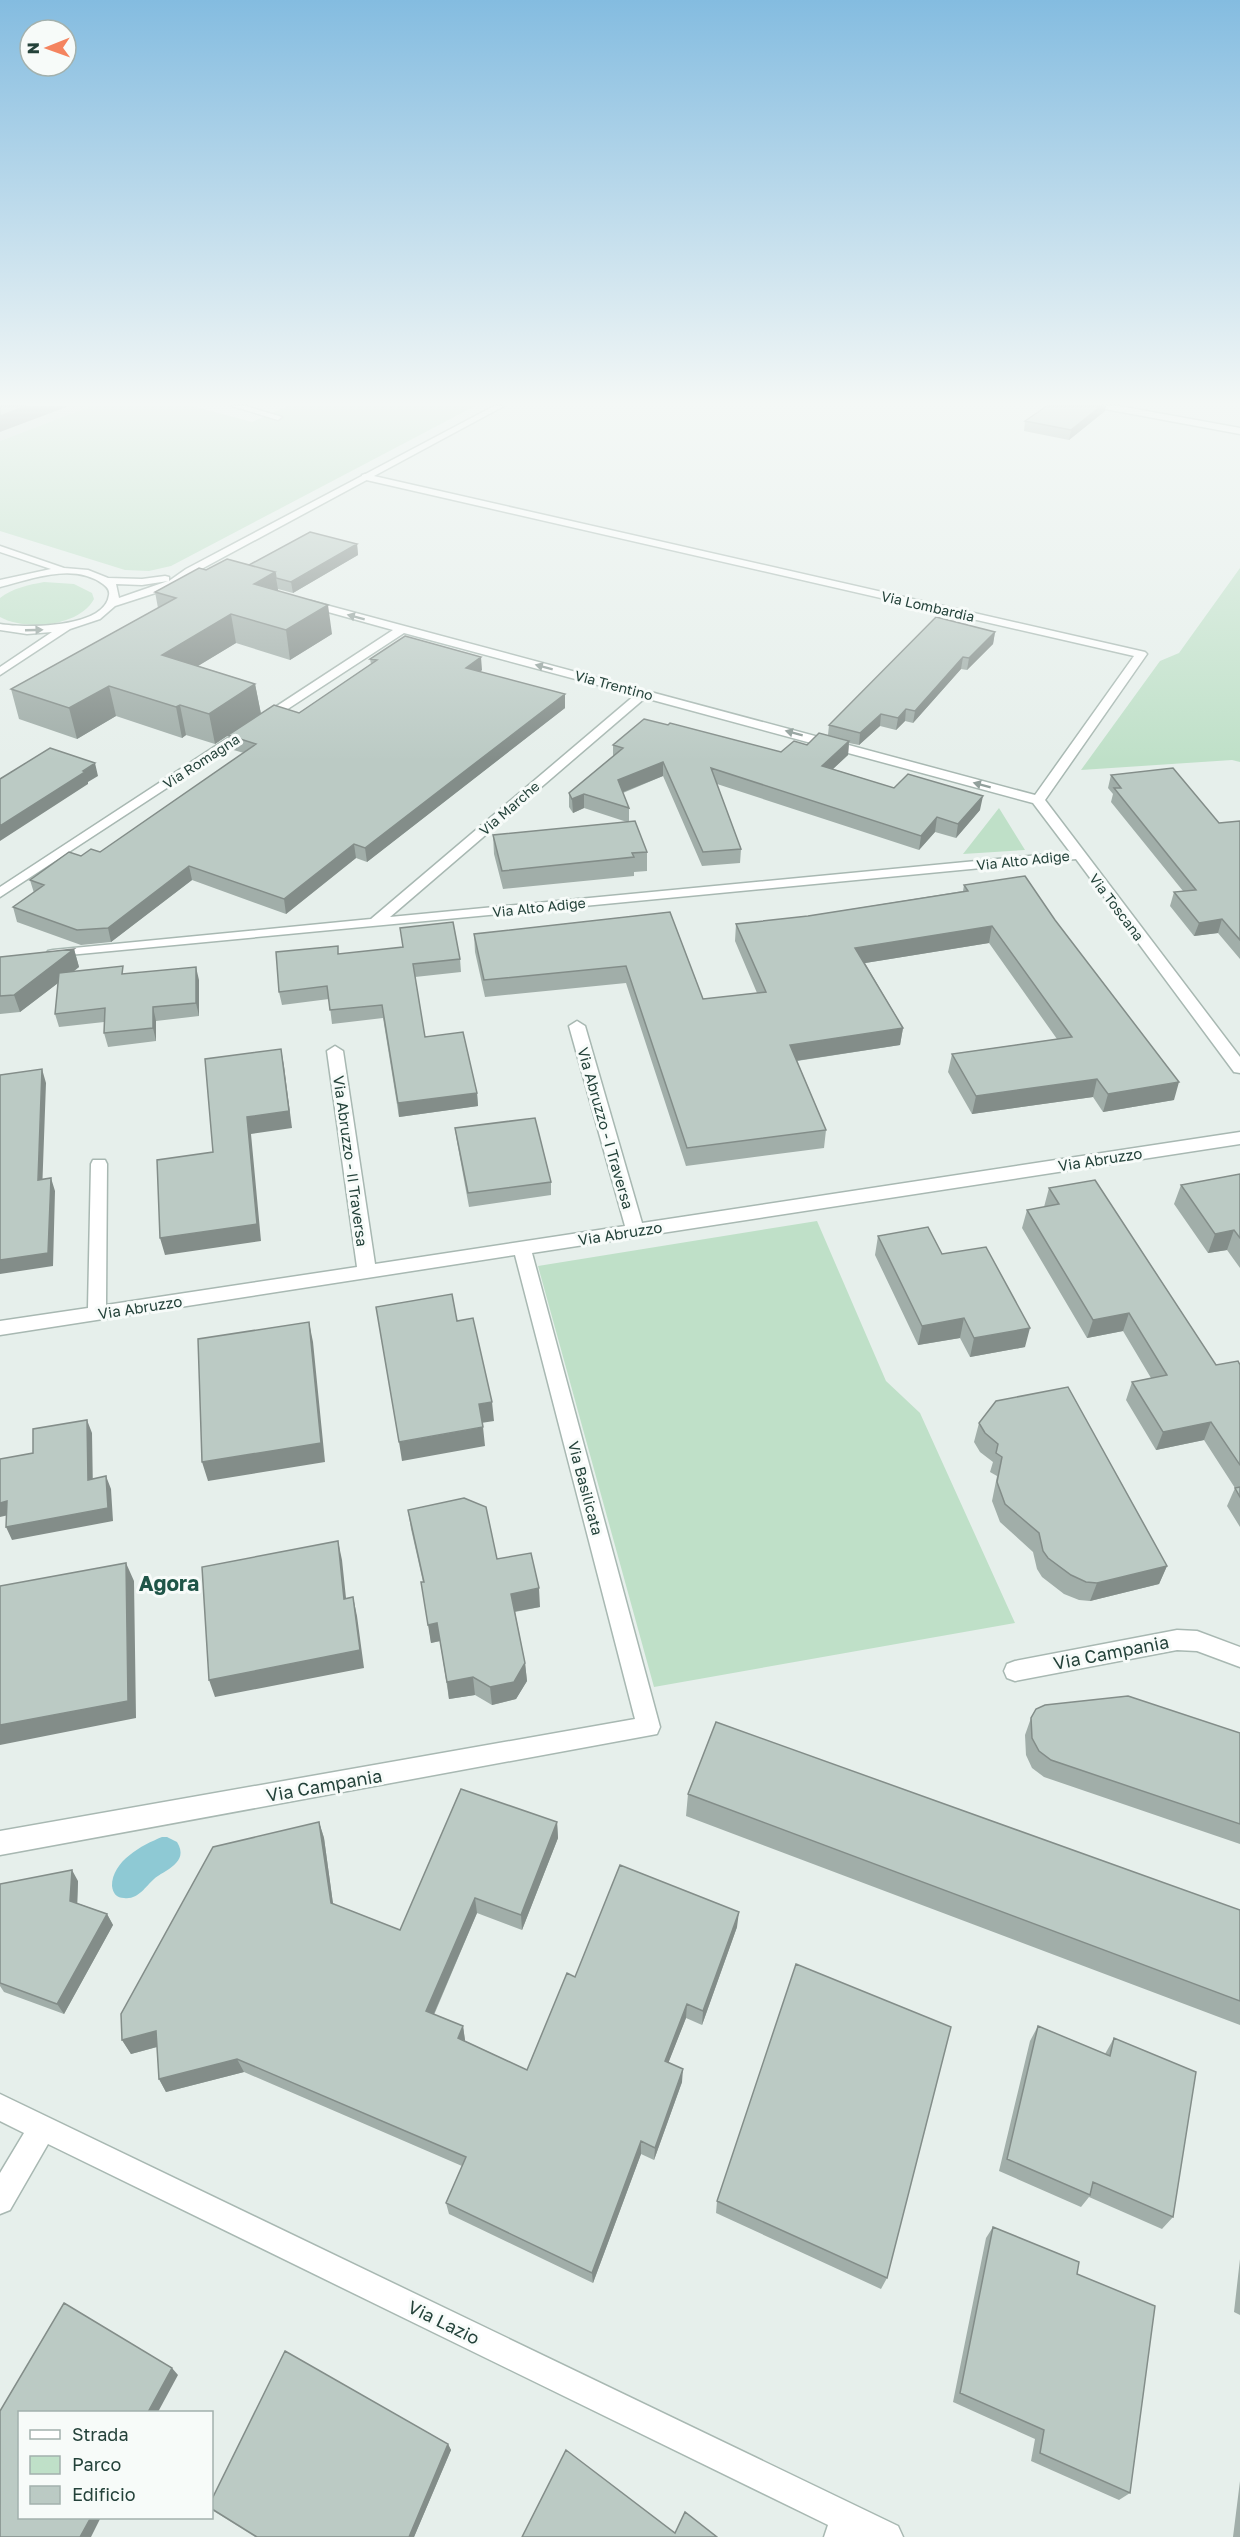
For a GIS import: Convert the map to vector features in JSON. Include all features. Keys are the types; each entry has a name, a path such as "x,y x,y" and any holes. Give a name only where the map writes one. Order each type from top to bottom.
{"street":[{"path":"111,604 170,585 190,571 277,524"},
{"name":"Via Lombardia","path":"573,524 1141,654 1038,800"},
{"path":"0,549 107,582 142,582 164,579 190,571 212,577"},
{"path":"0,584 31,574 72,572"},
{"path":"0,672 68,626 101,613 111,604 115,596 113,588 107,582"},
{"name":"Via Trentino","path":"290,599 1038,800"},
{"path":"0,627 24,631 68,626"},
{"name":"Via Romagna","path":"0,893 402,629"},
{"path":"0,654 22,659"},
{"name":"Via Marche","path":"375,923 644,693"},
{"name":"Via Toscana","path":"1038,800 1240,1068"},
{"name":"Via Alto Adige","path":"35,956 1078,855"},
{"name":"Via Abruzzo - I Traversa","path":"577,1026 635,1231"},
{"name":"Via Abruzzo - II Traversa","path":"335,1051 367,1272"},
{"name":"Via Abruzzo","path":"0,1328 1240,1138"},
{"path":"97,1314 99,1164"},
{"name":"Via Basilicata","path":"522,1248 649,1727"},
{"name":"Via Campania","path":"1015,1671 1177,1640 1197,1641 1240,1657"},
{"name":"Via Campania","path":"0,1843 649,1727"},
{"name":"Via Lazio","path":"0,2108 843,2527 887,2537"},
{"path":"0,2200 42,2128"}],"green space":[{"path":"0,524 250,524 171,566 149,571 125,570 0,531"},
{"path":"1240,568 1240,762 1232,760 1081,770 1160,661 1179,653"},
{"path":"44,582 74,584 92,593 94,599 76,616 51,624 23,624 0,617 0,598 15,589"},
{"path":"999,808 1025,850 963,854"},
{"path":"817,1221 886,1381 920,1413 1015,1623 654,1687 538,1266"}],"water":[{"path":"162,1837 177,1842 180,1849 178,1861 137,1895 129,1898 117,1896 112,1886 117,1869 137,1849"}],"building":[{"path":"310,532 357,544 291,582 276,578 275,572 249,565"},
{"path":"227,559 275,572 254,584 328,605 286,630 231,614 162,655 255,684 209,714 180,705 176,707 109,686 69,708 11,689 176,598 155,592 199,568 206,570"},
{"path":"936,617 995,632 969,658 963,657 915,711 906,709 898,718 881,714 860,733 829,725"},
{"path":"405,636 481,657 466,668 565,694 365,848 354,844 284,899 189,866 108,928 77,930 13,907 44,885 30,880 69,852 81,856 91,849 100,852 256,744 228,735 274,705 299,713 377,660 370,659"},
{"path":"644,719 668,725 670,723 781,752 794,741 807,745 819,733 849,741 822,766 894,788 908,774 983,796 958,824 937,817 921,836 711,768 741,849 703,852 663,762 618,780 629,808 584,794 572,799 569,793 623,748 613,745"},
{"path":"50,748 95,763 83,771 85,772 0,826 0,779"},
{"path":"1173,768 1219,823 1240,821 1240,940 1222,919 1199,923 1174,892 1196,890 1114,788 1121,788 1111,775"},
{"path":"635,821 647,852 632,853 634,857 502,871 493,835"},
{"path":"1025,876 1055,920 1179,1082 1108,1094 1097,1079 976,1096 952,1054 1072,1037 992,926 855,948 903,1028 790,1045 826,1130 687,1148 626,966 484,980 474,934 670,912 703,999 766,992 736,924 808,916 968,891 964,885"},
{"path":"453,922 460,959 413,964 425,1037 463,1032 477,1093 398,1103 382,1005 330,1010 327,986 279,992 276,952 338,946 338,954 403,947 400,928"},
{"path":"74,949 14,995 0,996 0,957"},
{"path":"123,966 122,974 196,967 196,1003 153,1007 153,1028 104,1033 105,1008 55,1014 59,973"},
{"path":"281,1049 289,1111 247,1117 257,1224 160,1238 157,1160 213,1152 205,1059"},
{"path":"42,1069 38,1180 51,1178 48,1253 0,1260 0,1075"},
{"path":"535,1118 551,1182 468,1193 455,1128"},
{"path":"1240,1174 1240,1238 1234,1230 1215,1234 1181,1185"},
{"path":"1095,1180 1216,1365 1238,1361 1240,1365 1240,1465 1211,1422 1163,1432 1132,1382 1167,1375 1129,1313 1093,1320 1027,1210 1059,1204 1049,1188"},
{"path":"928,1227 942,1254 986,1247 1030,1328 974,1338 964,1318 922,1326 878,1236"},
{"path":"452,1294 457,1321 473,1318 492,1402 479,1404 483,1427 399,1442 376,1307"},
{"path":"309,1322 321,1443 202,1462 198,1339"},
{"path":"1068,1387 1167,1566 1097,1583 1086,1582 1071,1575 1048,1558 1043,1551 1039,1533 1005,1504 997,1482 1002,1457 996,1453 998,1444 985,1433 979,1423 996,1401"},
{"path":"87,1420 88,1480 106,1476 108,1508 6,1527 7,1501 0,1503 0,1459 33,1453 33,1429"},
{"path":"1240,1487 1240,1497 1235,1488"},
{"path":"464,1498 486,1507 497,1559 531,1553 539,1588 511,1594 525,1663 514,1682 490,1687 473,1677 447,1682 437,1623 428,1625 421,1582 424,1582 408,1510"},
{"path":"338,1541 344,1599 353,1597 360,1650 209,1680 202,1567"},
{"path":"126,1563 128,1701 0,1725 0,1586"},
{"path":"1128,1696 1240,1733 1240,1824 1051,1760 1039,1751 1032,1738 1031,1718 1036,1709 1045,1705"},
{"path":"716,1722 1240,1910 1240,2001 688,1794"},
{"path":"461,1789 557,1822 521,1915 475,1898 426,2011 463,2026 458,2038 527,2070 567,1973 575,1977 620,1865 739,1912 703,2011 687,2004 665,2061 683,2069 655,2148 641,2141 592,2273 446,2203 466,2157 237,2059 159,2079 156,2031 122,2040 121,2014 213,1847 319,1822 331,1903 400,1930"},
{"path":"72,1870 70,1901 107,1914 57,2004 0,1983 0,1884"},
{"path":"796,1964 951,2027 887,2278 717,2201"},
{"path":"1038,2026 1110,2056 1114,2038 1196,2072 1173,2217 1093,2182 1090,2195 1007,2159"},
{"path":"993,2227 1079,2262 1077,2274 1155,2306 1130,2493 1040,2453 1044,2430 960,2393"},
{"path":"64,2303 172,2368 149,2411 18,2411 18,2519 90,2519 80,2537 0,2537 0,2411"},
{"path":"285,2351 448,2444 409,2537 257,2537 213,2510 213,2497"},
{"path":"566,2450 675,2533 685,2512 717,2537 522,2537"}],"district":[{"name":"Agora","path":"169,1583"}]}
